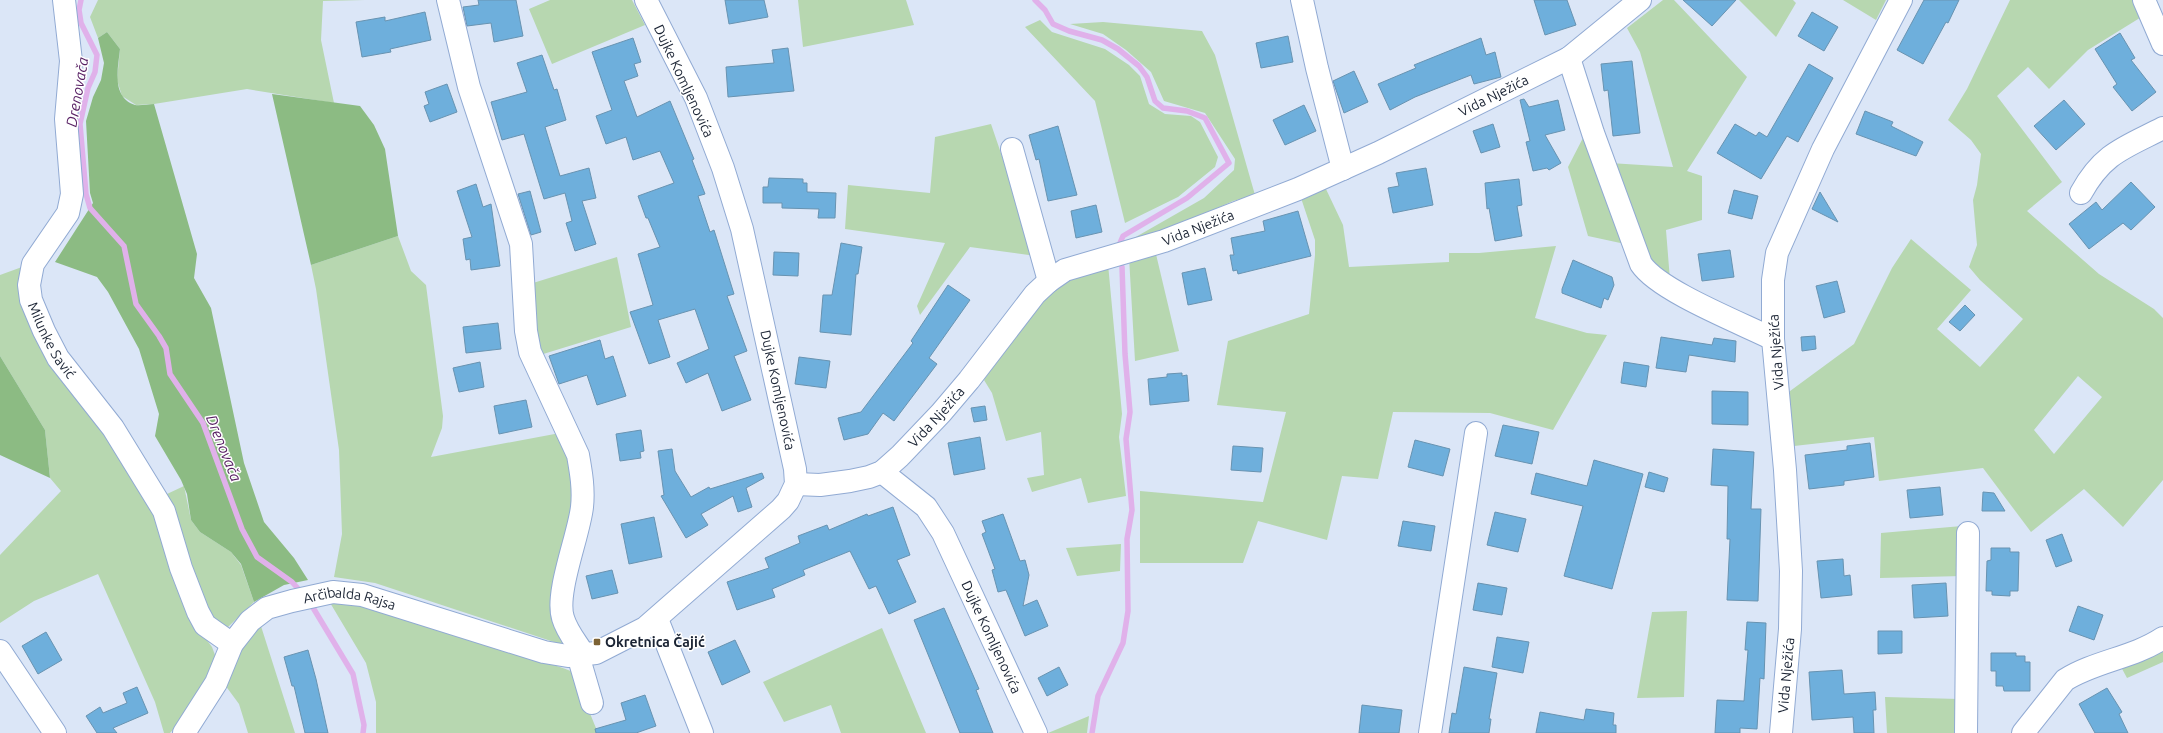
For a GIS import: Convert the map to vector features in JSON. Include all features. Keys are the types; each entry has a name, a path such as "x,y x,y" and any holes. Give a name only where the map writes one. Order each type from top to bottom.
{"street":[{"name":"Milunke Savić","path":"64,0 71,61 66,119 72,194 68,214 33,264 29,285 31,300 44,331 58,358 113,428 164,512 181,568 198,612 206,625 232,644"},
{"path":"448,0 469,87 521,244 526,331 530,352 578,455 582,472 582,508 566,576 561,607 566,626 581,655 592,703"},
{"name":"Dujke Komljenovića","path":"646,0 696,98 723,168 742,229 787,431 796,484"},
{"path":"1302,0 1317,68 1343,169"},
{"name":"Vida Nježića","path":"796,484 820,485 850,481 882,472 900,456 970,380 1035,294 1049,281 1065,270 1164,241 1298,190 1343,169 1569,58 1640,0"},
{"name":"Vida Nježića","path":"1781,733 1790,629 1790,571 1785,470 1773,339 1773,280 1777,253 1823,149 1901,0"},
{"path":"2144,0 2163,44"},
{"path":"1569,58 1640,264 1646,273 1672,290 1773,339"},
{"path":"2081,193 2092,173 2106,159 2163,128"},
{"path":"1012,148 1049,281"},
{"path":"1430,733 1476,433"},
{"name":"Dujke Komljenovića","path":"882,472 926,506 943,533 1036,733"},
{"path":"702,733 657,619 674,602 781,509 788,501 796,484"},
{"path":"1966,733 1968,533"},
{"name":"Arčibalda Rajsa","path":"184,733 216,682 232,644 250,621 267,608 292,601 333,592 362,595 544,652 581,655 608,648 657,619"},
{"path":"2023,733 2065,680 2074,674 2128,656 2163,638"},
{"path":"0,651 55,733"}],"green space":[{"path":"98,0 365,0 323,1 321,40 334,103 247,89 154,104 136,105 122,96 117,80 120,49 107,32 98,38 90,17"},
{"path":"550,0 632,0 645,25 552,64 529,9"},
{"path":"798,0 906,0 914,25 803,47"},
{"path":"1663,0 1674,0 1747,77 1687,171 1702,176 1702,220 1666,230 1670,280 1655,270 1610,163 1673,167 1640,52 1627,28"},
{"path":"1739,0 1793,0 1796,3 1776,37"},
{"path":"1843,0 1886,0 1876,20"},
{"path":"2010,0 2137,0 2143,16 2088,50 2049,89 2028,67 1997,96 2062,182 2027,211 2099,274 2154,309 2163,318 2163,480 2123,527 2084,489 2031,532 1983,468 1879,481 1874,437 1794,446 1786,394 1854,344 1892,268 1911,239 1971,290 1937,329 1980,367 2023,319 1980,280 1969,267 1977,245 1973,200 1977,185 1981,154 1971,140 1948,120 1967,89","holes":["2078,376 2102,397 2054,454 2034,430"]},
{"path":"1040,20 1052,32 1105,49 1129,65 1140,76 1149,104 1165,114 1191,116 1200,122 1218,157 1215,167 1178,197 1125,223 1095,101 1025,27"},
{"path":"1103,22 1202,31 1215,55 1255,195 1233,201 1135,245 1134,238 1204,198 1234,170 1235,159 1205,113 1164,101 1151,72 1126,50 1103,34 1070,24"},
{"path":"107,32 120,49 118,81 122,96 127,101 135,105 154,104 197,254 194,278 211,308 244,463 264,522 294,558 308,580 284,585 254,602 241,564 231,552 200,532 191,520 187,494 181,480 155,436 159,414 139,349 108,292 97,277 55,262 93,203 90,193 86,121 93,97 101,80 104,63 98,38"},
{"path":"272,94 360,106 374,125 385,149 398,236 311,265"},
{"path":"991,124 1036,256 970,247 920,315 917,306 945,243 845,229 848,185 930,193 935,137"},
{"path":"1585,134 1625,244 1588,236 1568,167"},
{"path":"1325,187 1343,225 1349,267 1449,262 1449,253 1479,253 1556,246 1535,318 1587,333 1607,335 1553,430 1490,413 1393,412 1378,479 1342,476 1327,540 1258,521 1243,563 1140,563 1140,491 1263,502 1286,412 1217,405 1228,341 1309,314 1315,255 1315,240 1300,195"},
{"path":"398,236 411,271 426,285 443,416 442,428 431,457 560,433 574,474 565,642 560,644 375,583 334,577 342,534 339,450 316,289 311,265"},
{"path":"1155,250 1179,351 1135,361 1129,257"},
{"path":"617,257 631,327 540,355 534,338 533,283"},
{"path":"1108,264 1122,414 1119,437 1126,496 1088,503 1081,478 1032,492 1027,478 1044,475 1041,432 1006,441 992,393 984,380 1024,320 1049,293 1063,282 1079,273"},
{"path":"22,267 105,429 153,509 191,619 212,647 215,655 214,665 187,714 170,733 164,733 155,702 98,574 34,601 0,623 0,555 61,491 50,478 45,430 0,356 0,275"},
{"path":"0,356 45,430 50,478 0,455"},
{"path":"184,486 191,520 200,532 231,552 241,565 254,602 228,627 219,627 210,620 167,494"},
{"path":"1962,526 1963,576 1880,578 1881,533"},
{"path":"1121,544 1120,571 1077,576 1066,548"},
{"path":"329,601 348,603 387,612 496,649 551,664 573,672 598,733 376,733 376,702 366,663"},
{"path":"1687,611 1684,697 1637,698 1652,612"},
{"path":"260,623 295,733 248,733 239,704 225,685 232,661"},
{"path":"882,628 926,733 841,733 831,705 784,722 763,682"},
{"path":"2163,644 2163,662 2127,678 2120,665"},
{"path":"1885,697 1959,699 1959,733 1887,733"},
{"path":"1089,716 1087,733 1048,733"}],"building":[{"path":"478,0 516,0 523,36 494,42 491,23 467,26 463,7 479,5"},
{"path":"725,0 764,0 768,17 729,24"},
{"path":"1534,0 1567,0 1576,25 1545,35"},
{"path":"1683,0 1736,0 1712,26"},
{"path":"1924,0 1959,0 1948,23 1946,22 1923,64 1897,50"},
{"path":"425,12 431,40 390,49 391,52 362,57 356,22 385,17 385,21"},
{"path":"1812,12 1838,27 1824,51 1798,36"},
{"path":"2120,33 2135,58 2131,60 2156,92 2132,111 2113,87 2117,84 2095,49"},
{"path":"1288,36 1293,62 1261,68 1256,43"},
{"path":"633,38 641,62 634,64 638,76 624,81 637,117 670,101 694,159 692,160 705,194 698,196 710,232 714,230 734,294 727,296 747,351 734,356 751,400 722,411 708,373 686,383 677,363 709,349 695,309 658,320 670,357 649,364 630,312 653,305 638,254 660,247 648,218 646,218 638,196 674,183 660,151 633,160 626,137 606,144 596,116 612,110 592,52"},
{"path":"1481,38 1486,55 1495,52 1501,77 1474,84 1471,75 1415,97 1390,110 1378,84 1416,68 1414,65"},
{"path":"788,48 794,91 728,97 726,67 774,63 772,50"},
{"path":"542,55 554,90 557,89 566,120 545,127 560,176 589,168 596,198 582,201 596,244 575,251 566,223 572,221 565,193 544,199 524,134 502,140 491,102 527,92 517,63"},
{"path":"1632,61 1640,133 1613,136 1608,90 1604,91 1601,64"},
{"path":"1809,64 1833,78 1798,142 1787,136 1761,179 1717,153 1735,124 1756,136 1759,132 1767,137"},
{"path":"1354,71 1368,102 1344,113 1333,81"},
{"path":"447,84 457,112 430,122 424,106 429,104 425,92"},
{"path":"1524,99 1529,107 1558,100 1565,130 1545,135 1561,163 1549,170 1547,168 1533,171 1526,142 1530,141 1520,100"},
{"path":"2064,100 2085,124 2056,150 2034,126"},
{"path":"1304,105 1316,131 1285,145 1273,120"},
{"path":"1865,111 1893,122 1891,126 1923,142 1916,156 1856,134"},
{"path":"1493,124 1500,147 1481,153 1473,131"},
{"path":"1058,126 1077,195 1048,201 1039,159 1036,160 1029,135"},
{"path":"1426,168 1433,205 1393,213 1388,188 1399,186 1396,173"},
{"path":"769,178 803,179 803,183 807,183 807,192 836,193 835,218 818,218 819,209 782,208 782,203 763,203 763,187 768,187"},
{"path":"1519,179 1522,205 1517,206 1522,236 1495,241 1489,208 1487,209 1485,183"},
{"path":"2131,182 2155,207 2131,230 2123,223 2089,249 2069,224 2096,202 2102,210"},
{"path":"476,184 483,207 491,204 500,266 471,270 470,259 466,260 463,239 472,237 457,191"},
{"path":"1734,190 1758,196 1752,219 1728,213"},
{"path":"530,191 541,232 531,235 518,194"},
{"path":"1820,192 1838,222 1812,209"},
{"path":"1096,205 1102,232 1076,238 1071,211"},
{"path":"1298,211 1311,256 1238,274 1237,270 1233,271 1230,255 1234,255 1231,238 1265,231 1263,221"},
{"path":"841,243 862,247 858,274 856,274 851,335 820,332 823,295 832,295"},
{"path":"1730,250 1734,277 1702,281 1698,254"},
{"path":"774,252 799,253 798,276 773,275"},
{"path":"1573,260 1612,277 1614,285 1608,300 1604,298 1601,308 1562,293 1562,289"},
{"path":"1205,268 1212,300 1188,305 1182,273"},
{"path":"1837,281 1845,312 1824,318 1816,286"},
{"path":"948,285 970,300 929,358 937,364 894,421 883,413 868,434 844,440 838,418 861,412 913,343 911,341"},
{"path":"1965,305 1975,315 1960,331 1949,322"},
{"path":"498,323 501,349 466,353 463,327"},
{"path":"1815,336 1816,349 1802,351 1801,337"},
{"path":"1661,337 1712,345 1714,338 1736,341 1735,362 1689,355 1686,372 1656,368"},
{"path":"600,340 605,359 613,356 626,396 597,405 587,375 559,384 549,356"},
{"path":"799,357 830,361 826,388 795,384"},
{"path":"480,362 484,387 459,392 453,368"},
{"path":"1624,362 1649,366 1646,387 1621,383"},
{"path":"1182,373 1182,376 1187,375 1189,401 1150,405 1148,379 1167,377 1167,374"},
{"path":"1712,391 1748,392 1748,425 1712,424"},
{"path":"526,400 532,427 499,434 494,406"},
{"path":"985,406 987,420 974,422 971,408"},
{"path":"1503,425 1539,432 1532,464 1495,456"},
{"path":"641,430 644,451 640,452 641,458 620,461 616,434"},
{"path":"980,437 985,469 954,475 948,443"},
{"path":"1415,440 1450,449 1443,476 1408,467"},
{"path":"1870,443 1874,477 1844,481 1844,485 1809,489 1805,455 1847,450 1847,446"},
{"path":"1233,446 1263,448 1261,472 1231,470"},
{"path":"672,449 675,471 691,497 709,487 710,489 762,473 764,478 746,488 752,507 738,512 733,496 701,514 708,525 686,538 661,496 664,495 658,451"},
{"path":"1713,449 1754,452 1751,509 1761,509 1758,601 1727,600 1730,539 1727,539 1728,486 1711,485"},
{"path":"1594,460 1643,474 1612,589 1564,576 1583,506 1531,494 1536,473 1587,486"},
{"path":"1649,472 1668,478 1664,492 1645,487"},
{"path":"1940,487 1943,515 1910,518 1907,490"},
{"path":"1983,492 1994,493 2005,511 1982,511"},
{"path":"893,507 910,555 897,560 916,602 889,614 876,586 869,589 850,551 803,570 805,575 772,589 775,597 737,610 727,582 769,568 765,558 800,543 798,536 827,525 829,530 867,514 868,516"},
{"path":"1495,512 1526,519 1518,552 1487,545"},
{"path":"1003,514 1020,561 1025,560 1029,575 1023,606 1037,600 1048,626 1025,636 1006,590 998,592 992,570 995,569 982,534 986,532 982,521"},
{"path":"654,517 662,557 629,564 621,524"},
{"path":"1403,521 1435,526 1431,551 1398,546"},
{"path":"2062,534 2072,561 2056,567 2046,540"},
{"path":"1991,548 2010,548 2010,552 2019,552 2018,591 2010,591 2010,596 1992,595 1992,591 1986,591 1987,561 1991,560"},
{"path":"1843,559 1844,576 1850,575 1852,595 1821,598 1817,561"},
{"path":"612,570 618,593 592,599 586,576"},
{"path":"1478,583 1507,588 1502,615 1473,610"},
{"path":"1946,583 1948,616 1914,618 1912,585"},
{"path":"2078,606 2103,615 2094,640 2069,631"},
{"path":"944,608 979,689 976,690 993,733 960,733 914,620"},
{"path":"1747,622 1766,623 1764,679 1760,678 1757,729 1740,728 1740,733 1715,733 1717,700 1744,701 1748,650 1745,650"},
{"path":"1878,631 1902,631 1902,653 1878,654"},
{"path":"46,632 62,660 38,674 22,646"},
{"path":"1497,637 1529,642 1523,673 1492,667"},
{"path":"735,640 750,672 722,685 708,652"},
{"path":"308,650 328,733 305,733 294,686 292,686 284,657"},
{"path":"1991,653 2016,653 2016,656 2025,656 2025,662 2030,662 2030,691 2004,691 2003,686 1996,686 1996,671 1991,671"},
{"path":"1059,667 1068,685 1047,696 1038,678"},
{"path":"1464,667 1497,673 1489,719 1491,719 1489,733 1449,733 1452,713 1456,714"},
{"path":"1842,670 1844,694 1875,692 1876,710 1873,710 1874,733 1854,733 1853,717 1812,720 1809,672"},
{"path":"137,687 148,713 113,728 117,733 97,733 86,716 100,707 103,713 127,703 123,693"},
{"path":"2107,688 2122,712 2119,714 2128,733 2095,733 2079,704"},
{"path":"645,695 656,726 636,733 596,733 595,729 626,720 621,703"},
{"path":"1362,705 1402,710 1399,733 1359,733"},
{"path":"1586,709 1614,713 1613,725 1616,725 1616,733 1536,733 1540,712 1584,720"}],"waterway":[{"name":"Drenovača","path":"81,0 79,10 81,23 97,55 95,72 88,88 80,124 86,194 90,208 124,246 136,304 166,348 170,374 203,423 242,529 257,557 292,582 302,593"},
{"path":"1035,0 1045,10 1053,24 1069,31 1102,40 1118,49 1139,66 1147,77 1155,101 1163,108 1187,111 1205,118 1229,163 1187,198 1123,236 1120,243"},
{"path":"1092,733 1098,696 1123,643 1128,611 1127,539 1132,510 1126,439 1130,412 1125,354 1122,267"},
{"name":"Drenovača","path":"309,601 353,674 364,725 363,733"}],"place":[{"name":"Okretnica Čajić","path":"597,642"}]}
